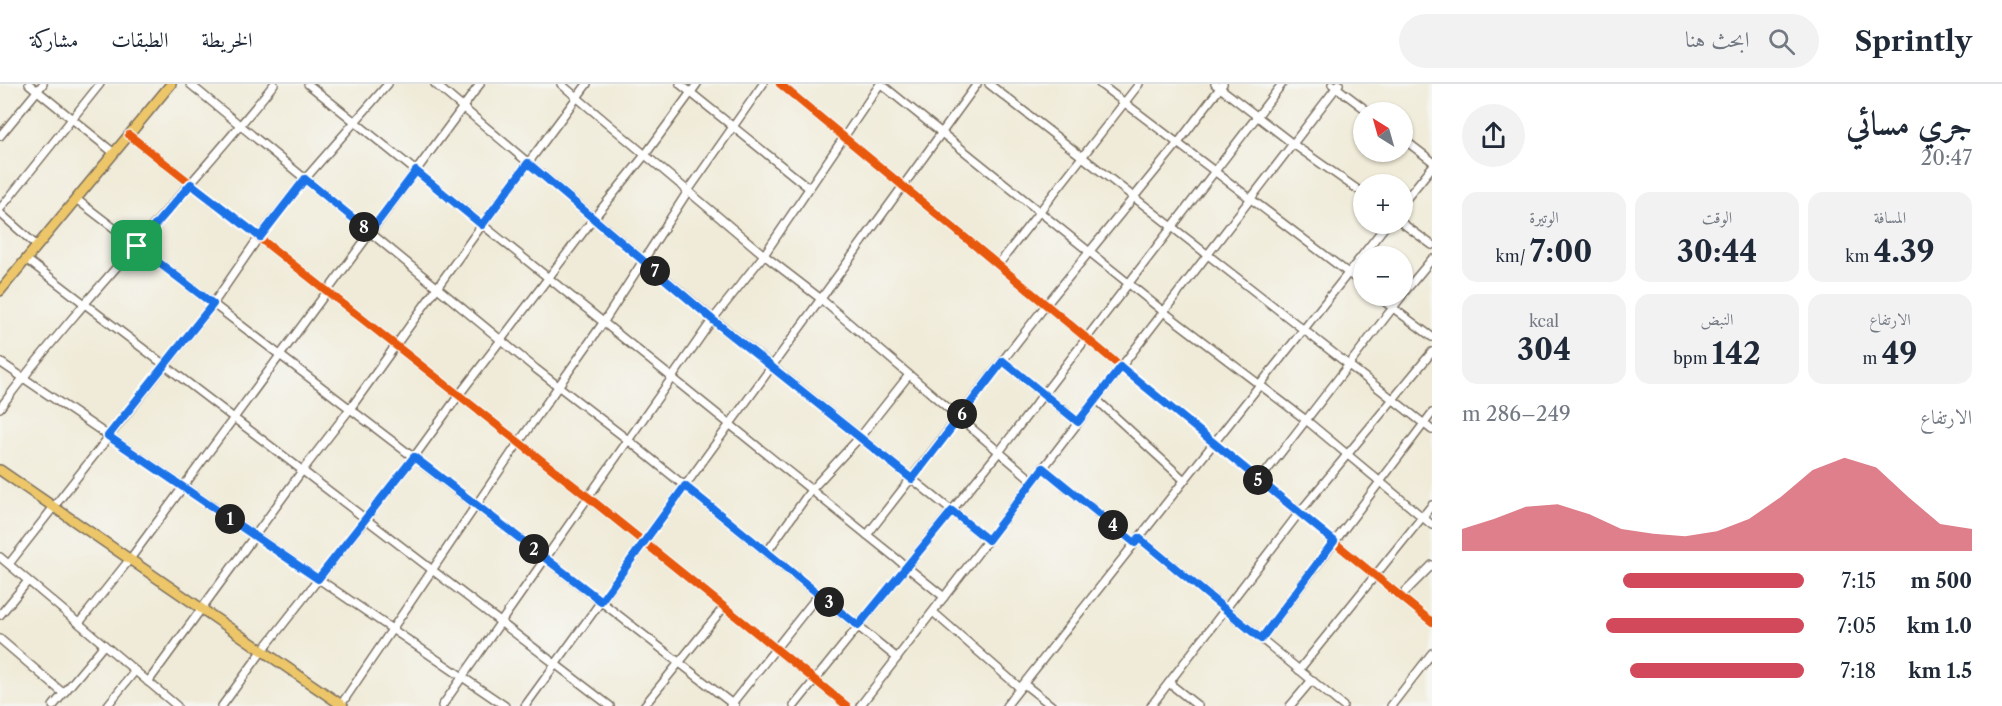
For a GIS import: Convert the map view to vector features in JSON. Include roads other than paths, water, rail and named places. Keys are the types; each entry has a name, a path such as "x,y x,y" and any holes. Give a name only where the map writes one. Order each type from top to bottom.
{"main road":[{"path":"0,291 171,84"},
{"path":"0,470 341,706"}],"street":[{"path":"29,84 114,153"},
{"path":"0,136 43,84"},
{"path":"0,209 100,84"},
{"path":"190,84 501,340 897,658"},
{"path":"0,408 84,304 191,184 274,84"},
{"path":"308,84 944,597"},
{"path":"9,564 213,304 260,237 305,179 388,84"},
{"path":"435,84 713,320 988,540"},
{"path":"79,623 130,559 480,84"},
{"path":"561,84 764,255 821,299 1033,481"},
{"path":"148,682 587,84"},
{"path":"680,84 808,188"},
{"path":"222,706 697,84"},
{"path":"341,706 431,570 603,323 688,191 763,84"},
{"path":"780,84 1432,622"},
{"path":"441,706 671,378 764,255 881,84 1164,312 1306,420 1432,525"},
{"path":"525,706 977,84"},
{"path":"989,84 1432,430"},
{"path":"1100,84 1353,277"},
{"path":"998,265 1139,84"},
{"path":"794,706 999,452 1282,84"},
{"path":"867,535 1046,305 1178,143 1219,85 1293,144 1353,186"},
{"path":"860,706 1251,199 1336,85 1357,102"},
{"path":"129,135 519,442 847,706"},
{"path":"1413,146 1432,161"},
{"path":"1413,190 1432,167"},
{"path":"76,199 601,601 732,705 819,594"},
{"path":"0,213 38,246"},
{"path":"1413,231 1432,245"},
{"path":"1006,706 1380,234"},
{"path":"27,259 610,706"},
{"path":"1413,282 1432,259"},
{"path":"1260,481 1392,307 1432,337"},
{"path":"1151,706 1299,513 1432,352"},
{"path":"1003,361 1078,422"},
{"path":"0,362 505,706"},
{"path":"767,552 811,490 860,437 909,375"},
{"path":"1096,399 1184,480"},
{"path":"1261,639 1432,413"},
{"path":"1043,468 1226,609 1343,706"},
{"path":"1299,670 1432,505"},
{"path":"0,557 174,705"},
{"path":"1401,596 1432,565"},
{"path":"0,615 28,581"},
{"path":"644,706 724,607"},
{"path":"933,612 1022,686 1052,706"},
{"path":"0,639 63,693"},
{"path":"53,706 104,645"},
{"path":"1391,706 1432,653"},
{"path":"107,706 135,671"},
{"path":"1290,706 1312,680"},
{"path":"1169,683 1198,706"}]}
